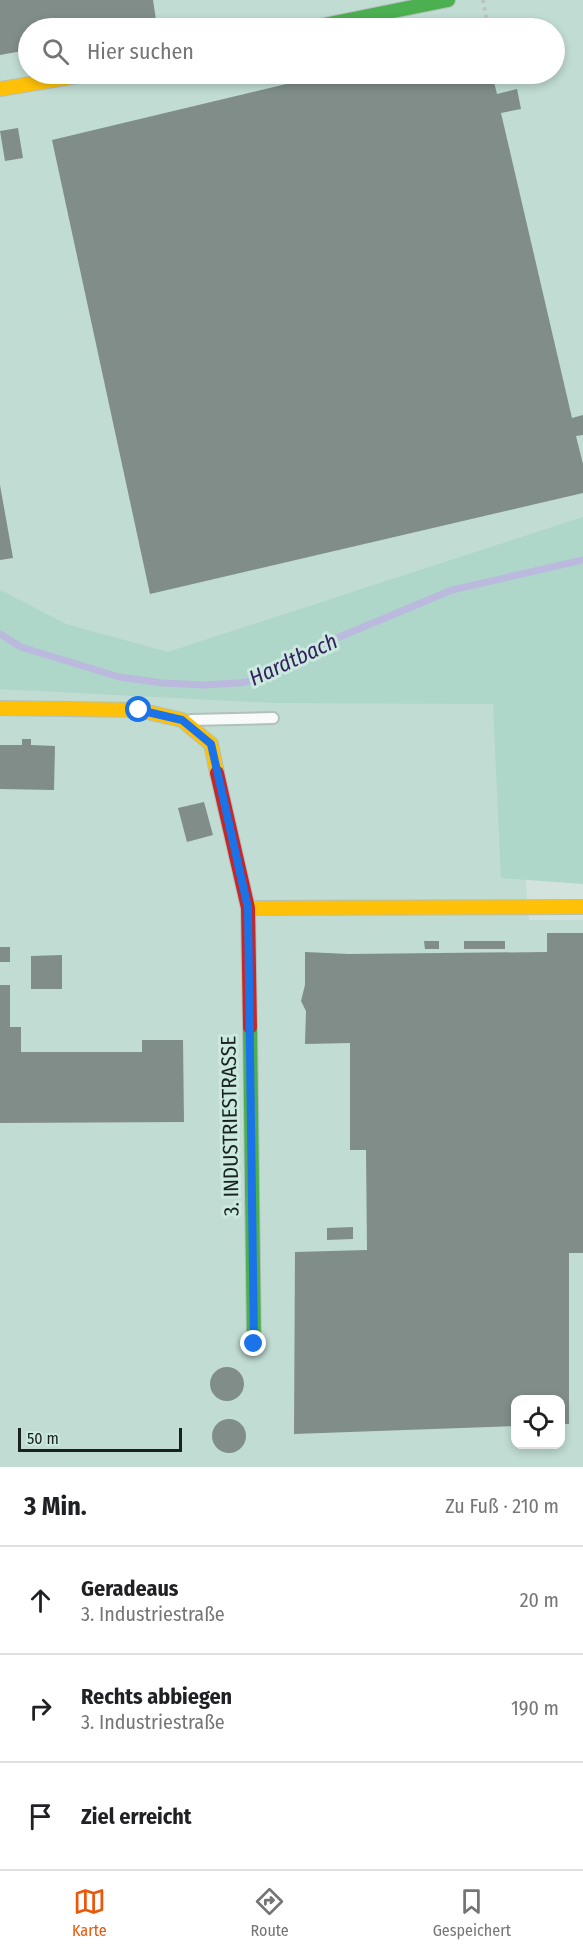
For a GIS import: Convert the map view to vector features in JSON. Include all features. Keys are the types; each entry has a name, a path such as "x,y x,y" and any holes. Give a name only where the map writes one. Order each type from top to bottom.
{"street":[{"path":"359,18 448,0"},
{"path":"0,89 36,84"},
{"name":"3. INDUSTRIESTRASSE","path":"0,708 139,710 182,720 211,744 248,908 254,1344"},
{"path":"248,908 583,907"}],"lane":[{"path":"182,720 273,718"}],"path":[{"path":"483,0 486,18"}],"shaded area":[{"path":"0,0 583,0 583,552 510,695 529,920 583,920 583,1467 0,1467"},
{"path":"583,517 583,884 501,878 493,704 273,703 0,689 0,590 66,624 168,652"}],"building":[{"path":"0,0 153,0 156,18 18,18 18,52 0,55"},
{"path":"286,84 494,84 497,94 517,89 521,109 501,113 572,418 583,415 583,435 576,436 583,464 583,493 150,594 52,140"},
{"path":"18,128 23,158 5,161 0,131"},
{"path":"0,485 13,558 0,560"},
{"path":"22,739 31,739 31,745 55,746 54,790 0,789 0,745 22,745"},
{"path":"204,802 213,835 187,842 178,808"},
{"path":"547,933 583,933 583,1253 569,1253 569,1424 565,1424 565,1395 511,1395 511,1426 294,1434 295,1252 367,1250 366,1150 350,1150 350,1043 305,1044 306,1011 301,1001 305,985 305,952 349,954 547,952"},
{"path":"424,941 439,941 439,949 425,949"},
{"path":"464,941 505,941 505,949 464,949"},
{"path":"0,947 10,947 10,962 0,962"},
{"path":"62,955 62,989 31,989 31,956"},
{"path":"0,985 10,985 10,1027 21,1027 21,1052 142,1052 142,1040 183,1040 184,1122 0,1123"},
{"path":"353,1227 353,1239 327,1240 327,1228"},
{"path":"227,1367 239,1372 244,1384 239,1396 227,1401 215,1396 210,1384 215,1372"},
{"path":"229,1419 241,1424 246,1436 241,1448 229,1453 217,1448 212,1436 217,1424"}],"waterway":[{"name":"Hardtbach","path":"0,634 21,647 119,677 163,683 204,685 238,683 258,680 282,661 452,590 583,560"}],"traffic: fast":[{"path":"359,18 448,0"},
{"path":"250,1027 254,1344"}],"traffic: slow":[{"path":"0,89 30,84"},
{"path":"0,708 139,710 182,720 211,744 217,773"},
{"path":"248,908 583,907"}],"traffic: jam":[{"path":"217,773 248,908 250,1027"}],"route":[{"path":"139,710 182,720 211,744 248,908 254,1344"}]}
